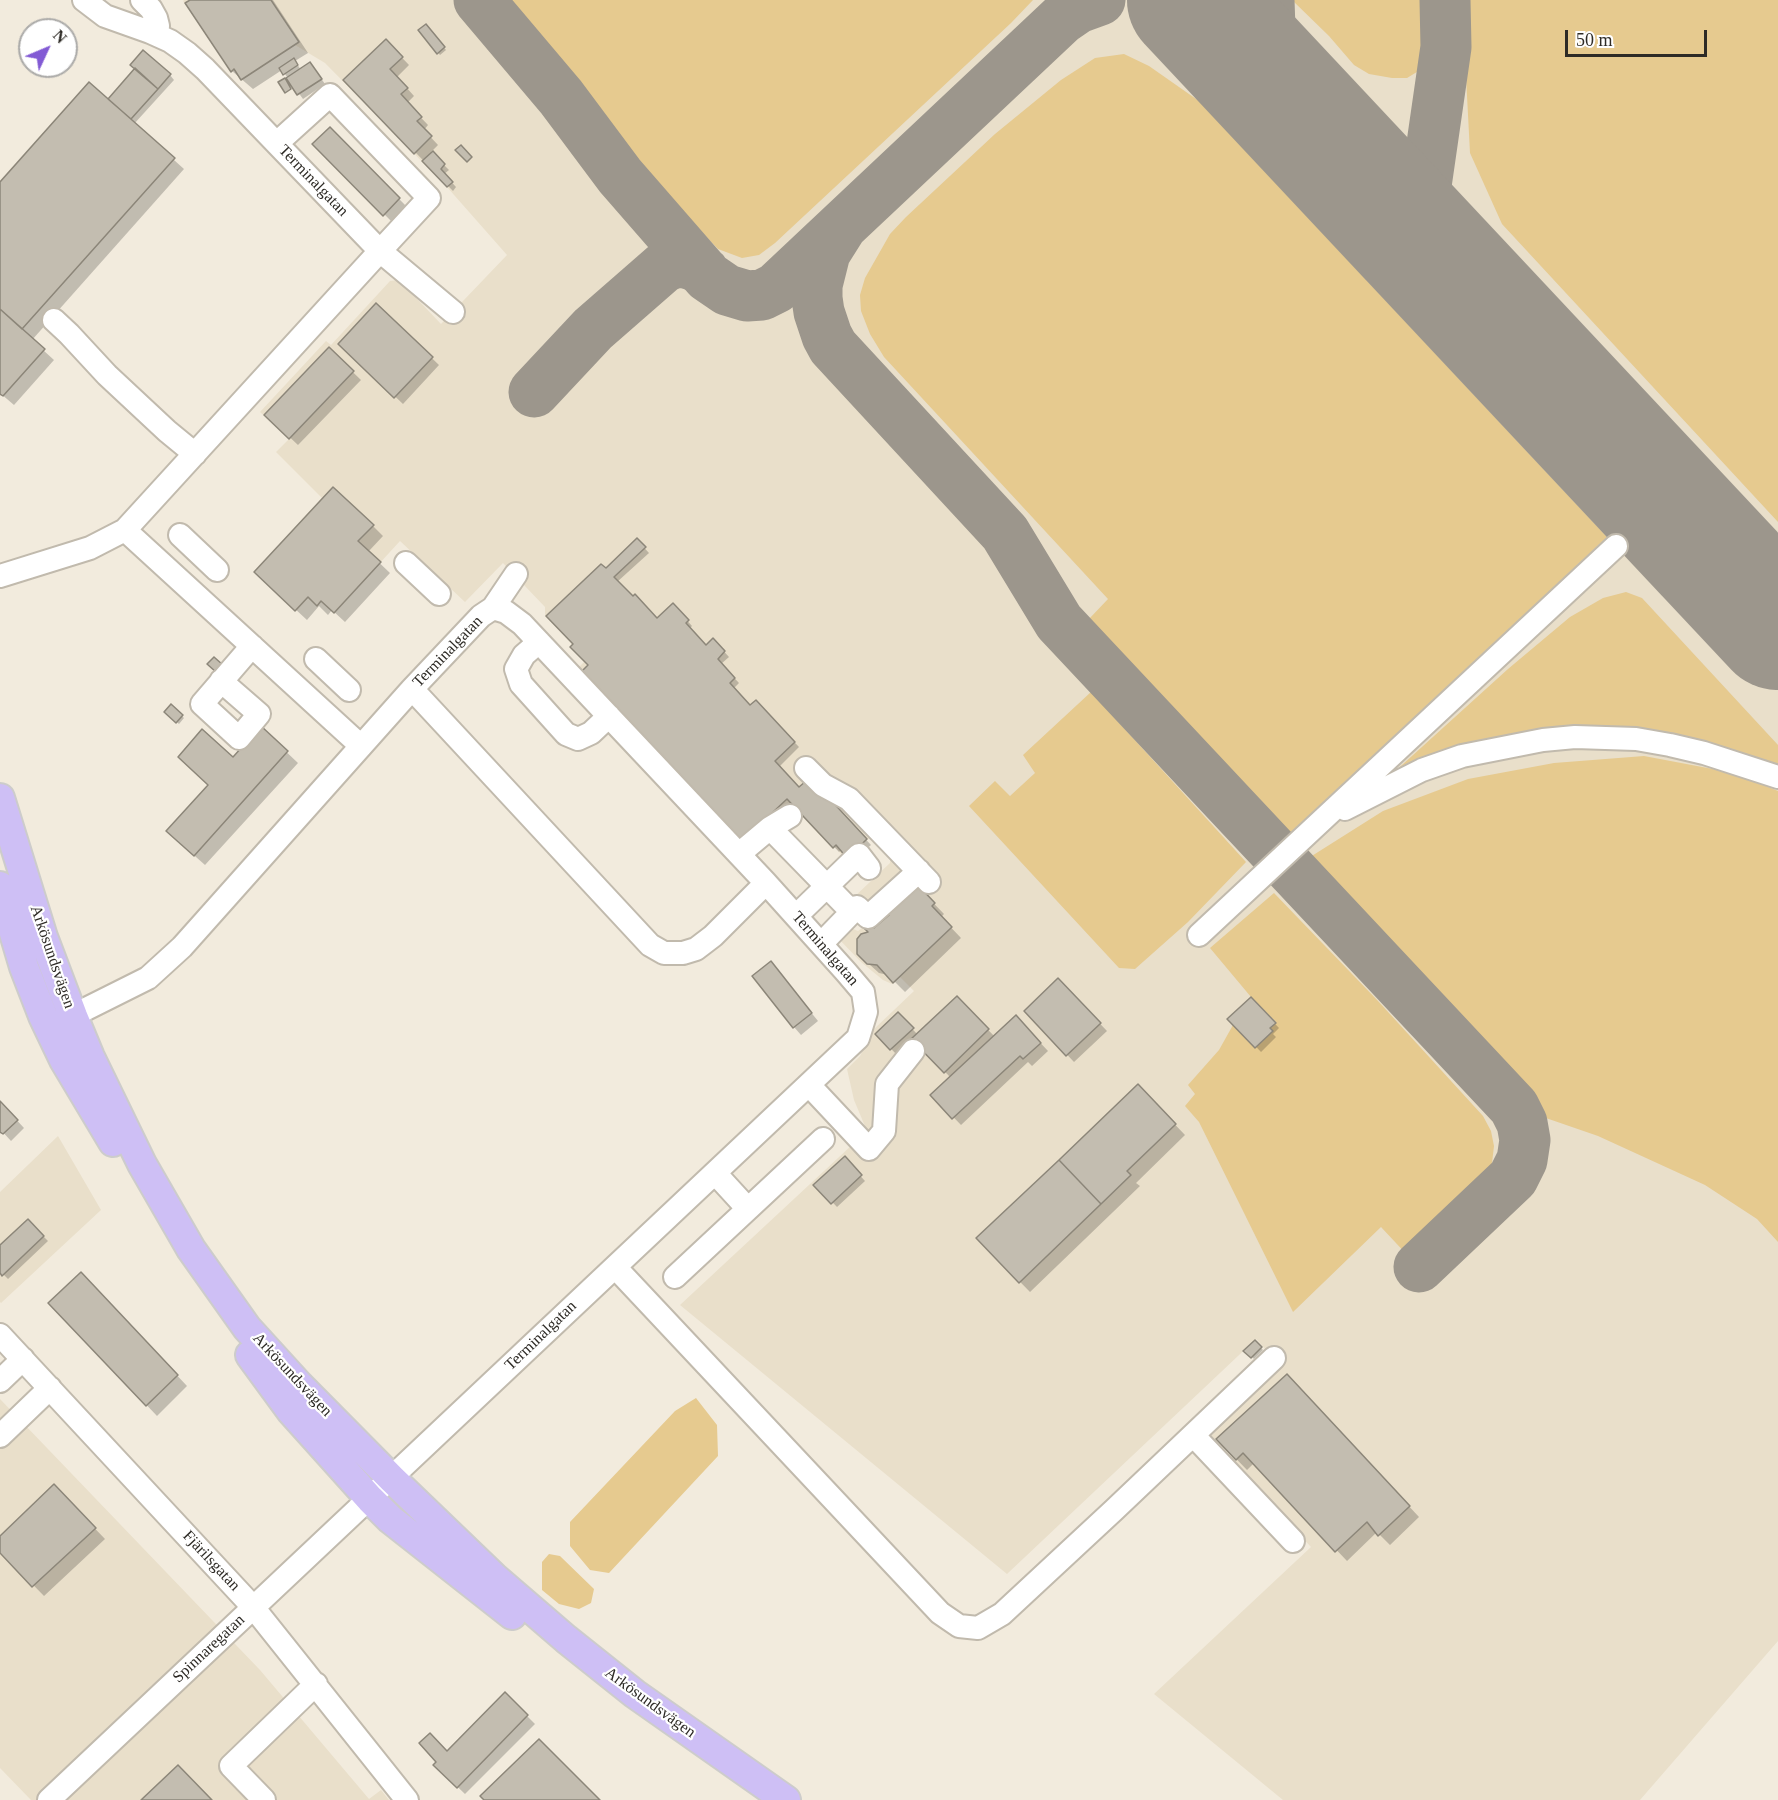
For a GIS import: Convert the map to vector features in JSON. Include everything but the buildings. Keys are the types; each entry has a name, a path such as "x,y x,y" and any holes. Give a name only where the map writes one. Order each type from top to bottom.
{"main road":[{"name":"Arkösundsvägen","path":"0,798 44,937 61,1022 64,1060 145,1196 217,1307 291,1412 390,1520 754,1800"},
{"name":"Arkösundsvägen","path":"0,886 24,967 61,1022 90,1057 142,1164 190,1249 247,1328 298,1384 392,1479 495,1577 566,1639 635,1694 786,1800"}],"street":[{"name":"Terminalgatan","path":"84,0 105,16 170,41 205,69 380,251 453,312"},
{"path":"152,3 158,26 157,35"},
{"path":"0,576 90,548 125,530 429,198 330,95 277,143"},
{"path":"54,320 114,382 195,454"},
{"path":"125,530 361,746"},
{"path":"180,536 217,570"},
{"path":"1199,935 1616,546"},
{"path":"177,578 200,554"},
{"path":"406,563 439,594"},
{"path":"494,608 516,574"},
{"name":"Terminalgatan","path":"61,1022 148,978 182,947 412,689 481,616 494,608 506,612 522,624 740,854 863,992 866,1012 858,1038 370,1499"},
{"path":"539,642 524,655 516,669 521,684 566,734 578,739 591,733 609,716"},
{"path":"221,681 252,646"},
{"path":"312,700 341,683 316,659"},
{"path":"412,689 650,945 664,953 683,953 696,949 713,936 766,883"},
{"path":"1320,822 1422,770 1462,756 1543,740 1575,737 1636,739 1704,753 1778,777"},
{"path":"806,768 823,785 849,799 924,877 868,917 857,907 821,944"},
{"path":"740,854 770,828 790,816"},
{"path":"770,828 852,912"},
{"path":"796,916 859,855 869,868"},
{"path":"809,1085 876,1155 884,1131 886,1084 913,1051"},
{"path":"675,1277 823,1139"},
{"path":"715,1173 748,1209"},
{"path":"615,1267 940,1613 959,1626 978,1628 1002,1614 1274,1358"},
{"name":"Fjärilsgatan","path":"0,1335 253,1607 407,1800"},
{"path":"0,1381 23,1359"},
{"path":"0,1436 50,1388"},
{"path":"1193,1436 1293,1541"},
{"name":"Spinnaregatan","path":"49,1800 370,1499"},
{"path":"264,1800 231,1766 316,1684"}],"shaded area":[{"path":"184,0 1778,0 1778,1641 1640,1800 1283,1800 1154,1694 1311,1547 1208,1437 1282,1367 1256,1339 1007,1574 680,1305 867,1131 854,1100 847,1069 860,1056 873,1030 914,991 900,977 892,984 883,980 861,962 837,937 848,927 858,931 862,928 852,917 858,910 874,927 876,925 852,899 890,863 891,855 875,838 868,839 846,860 793,807 787,812 781,806 743,842 579,667 584,662 570,647 572,644 545,616 545,607 503,563 465,602 400,541 334,613 321,602 317,606 308,598 296,611 254,572 322,498 276,452 289,439 260,412 326,341 331,345 390,281 399,280 441,324 507,255 447,187 325,63 295,45 241,80 234,70 231,72"},
{"path":"497,0 1033,0 775,243 759,255 742,258 718,249 632,159"},
{"path":"1292,0 1433,0 1435,61 1407,78 1369,74 1354,65 1329,36"},
{"path":"1462,0 1778,0 1778,522 1502,224 1470,153"},
{"path":"1124,54 1149,66 1199,101 1607,537 1287,839 1089,623 1089,619 1108,599 884,357 870,334 861,311 860,295 865,278 890,234 906,217 995,134 1061,80 1095,58"},
{"path":"1626,592 1642,598 1778,745 1778,769 1605,730 1391,775 1508,669 1570,617 1603,598"},
{"path":"1091,692 1246,862 1188,922 1135,969 1119,968 969,806 995,781 1010,796 1035,773 1023,755"},
{"path":"1644,756 1734,773 1778,791 1778,1242 1757,1219 1705,1185 1598,1136 1514,1107 1523,1096 1307,859 1383,811 1468,779 1554,763"},
{"path":"1274,893 1378,1001 1483,1116 1491,1131 1494,1146 1487,1179 1479,1193 1410,1258 1381,1227 1293,1312 1199,1122 1185,1106 1195,1094 1188,1085 1219,1050 1233,1025 1255,1048 1272,1032 1270,1028 1276,1022 1251,997 1210,948"},
{"path":"58,1136 101,1210 1,1303 0,1192"},
{"path":"696,1398 717,1425 718,1456 609,1573 590,1570 570,1546 570,1522 675,1411"},
{"path":"0,1399 260,1670 369,1799 381,1790 389,1800 31,1800 0,1768"},
{"path":"549,1554 560,1556 594,1589 591,1603 579,1609 559,1604 542,1590 542,1562"}],"taxiway":[{"path":"479,0 561,97 620,176 708,277 727,290 747,296 762,295 776,288 1062,19 1078,8 1100,0"},
{"path":"1166,0 1201,18 1234,46"},
{"path":"1269,0 1272,87"},
{"path":"1418,241 1446,47 1445,0"},
{"path":"842,226 825,253 817,285 819,312 833,347 1005,533 1059,622 1514,1107 1522,1123 1525,1140 1522,1160 1513,1178 1419,1267"},
{"path":"534,392 593,329 664,267 679,261 696,266 704,272"}],"runway":[{"path":"1191,0 1778,626"}]}
